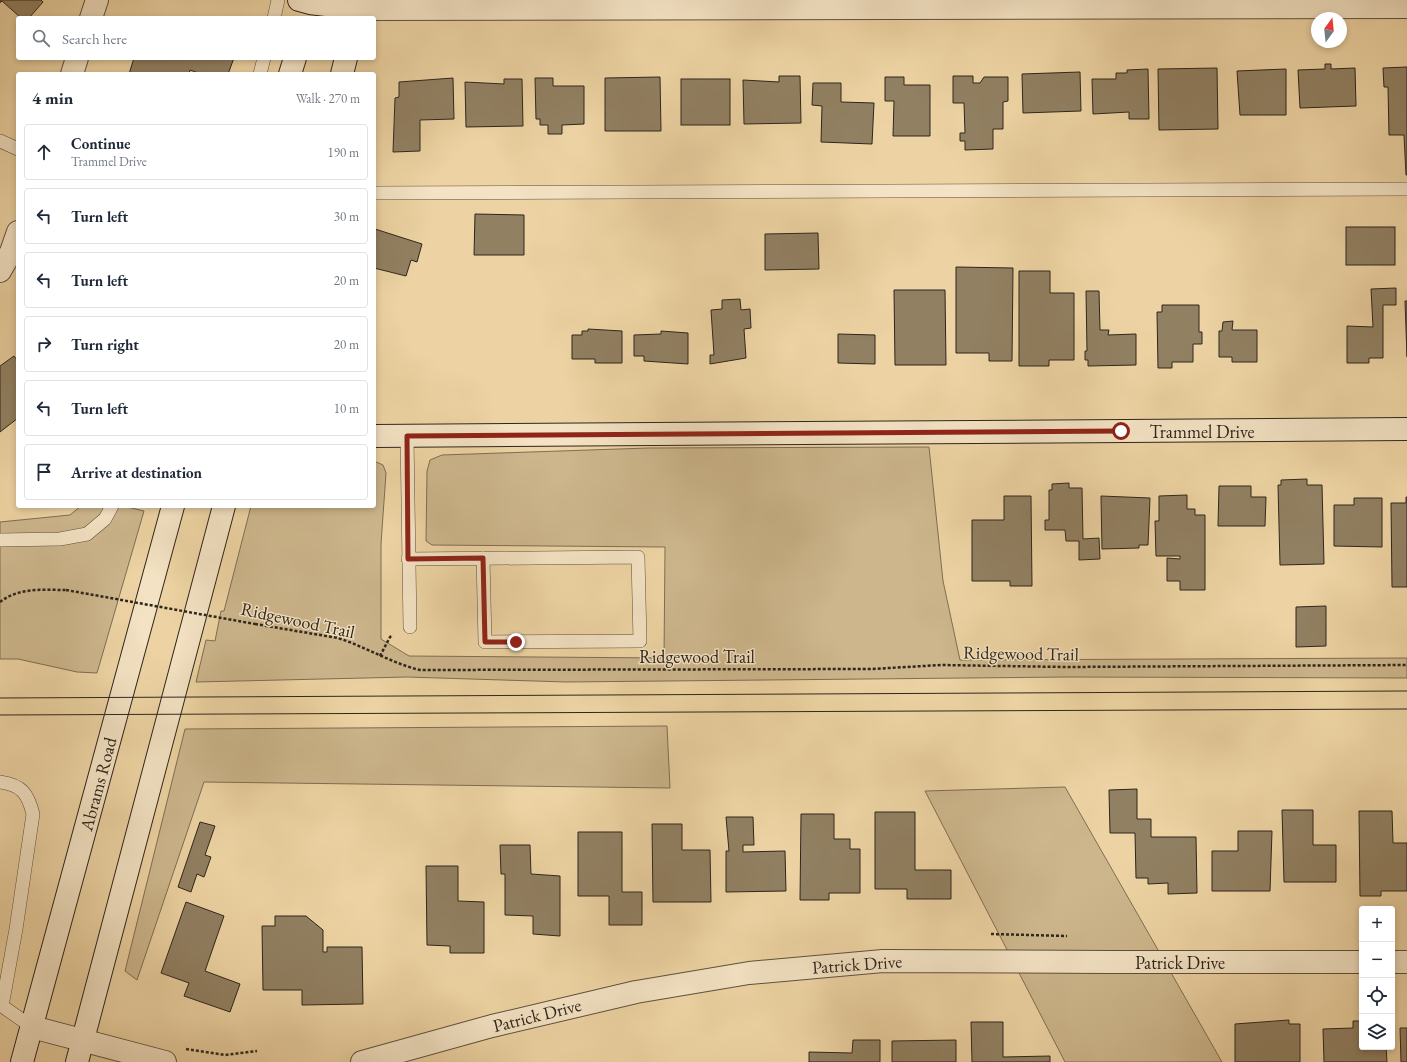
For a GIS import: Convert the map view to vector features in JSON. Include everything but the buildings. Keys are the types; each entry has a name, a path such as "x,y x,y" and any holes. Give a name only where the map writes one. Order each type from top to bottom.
{"street":[{"path":"92,16 97,0"},
{"path":"306,5 359,9 823,4 1058,4 1407,7"},
{"path":"73,72 76,60"},
{"path":"291,72 294,60"},
{"path":"342,72 346,60"},
{"path":"0,271 11,252 16,238"},
{"name":"Trammel Drive","path":"376,436 1407,430"},
{"name":"Abrams Road","path":"22,1062 172,508"},
{"path":"76,1062 223,508"},
{"name":"Patrick Drive","path":"362,1062 484,1028 636,992 749,973 883,961 1359,962"},
{"path":"1395,962 1407,962"},
{"path":"32,1027 165,1062"}],"lane":[{"path":"274,16 278,0"},
{"path":"260,72 264,60"},
{"path":"0,142 16,148"},
{"path":"376,193 1407,189"},
{"path":"407,436 410,627"},
{"path":"0,540 60,539 87,534 105,519 111,508"},
{"path":"408,559 483,558 638,557 640,640 485,642 483,558"},
{"path":"0,782 18,787 29,800 33,814 16,929 2,1006 32,1027"}],"path":[{"name":"Ridgewood Trail","path":"0,602 5,598 29,590 66,590 338,638 406,666 420,670 872,669 941,664 1066,667 1407,665"},
{"path":"991,934 1074,936"}],"shaded area":[{"path":"929,447 943,581 960,660 1407,658 1407,678 1066,677 566,682 407,677 196,682 206,640 215,641 221,611 224,611 250,508 376,508 376,462 383,465 386,473 381,544 381,639 409,656 664,658 665,547 432,545 426,541 427,471 430,460 442,455 648,448"},
{"path":"79,508 131,508 144,511 97,673 77,672 18,659 0,659 0,522 70,515"},
{"path":"667,726 670,788 204,782 137,980 125,971 185,729"},
{"path":"1065,787 1222,1062 1065,1062 925,791"}],"tram line":[{"path":"0,698 1407,691"},
{"path":"0,715 1407,709"}],"route":[{"path":"516,642 485,642 483,558 408,559 407,436 1121,431"}]}
